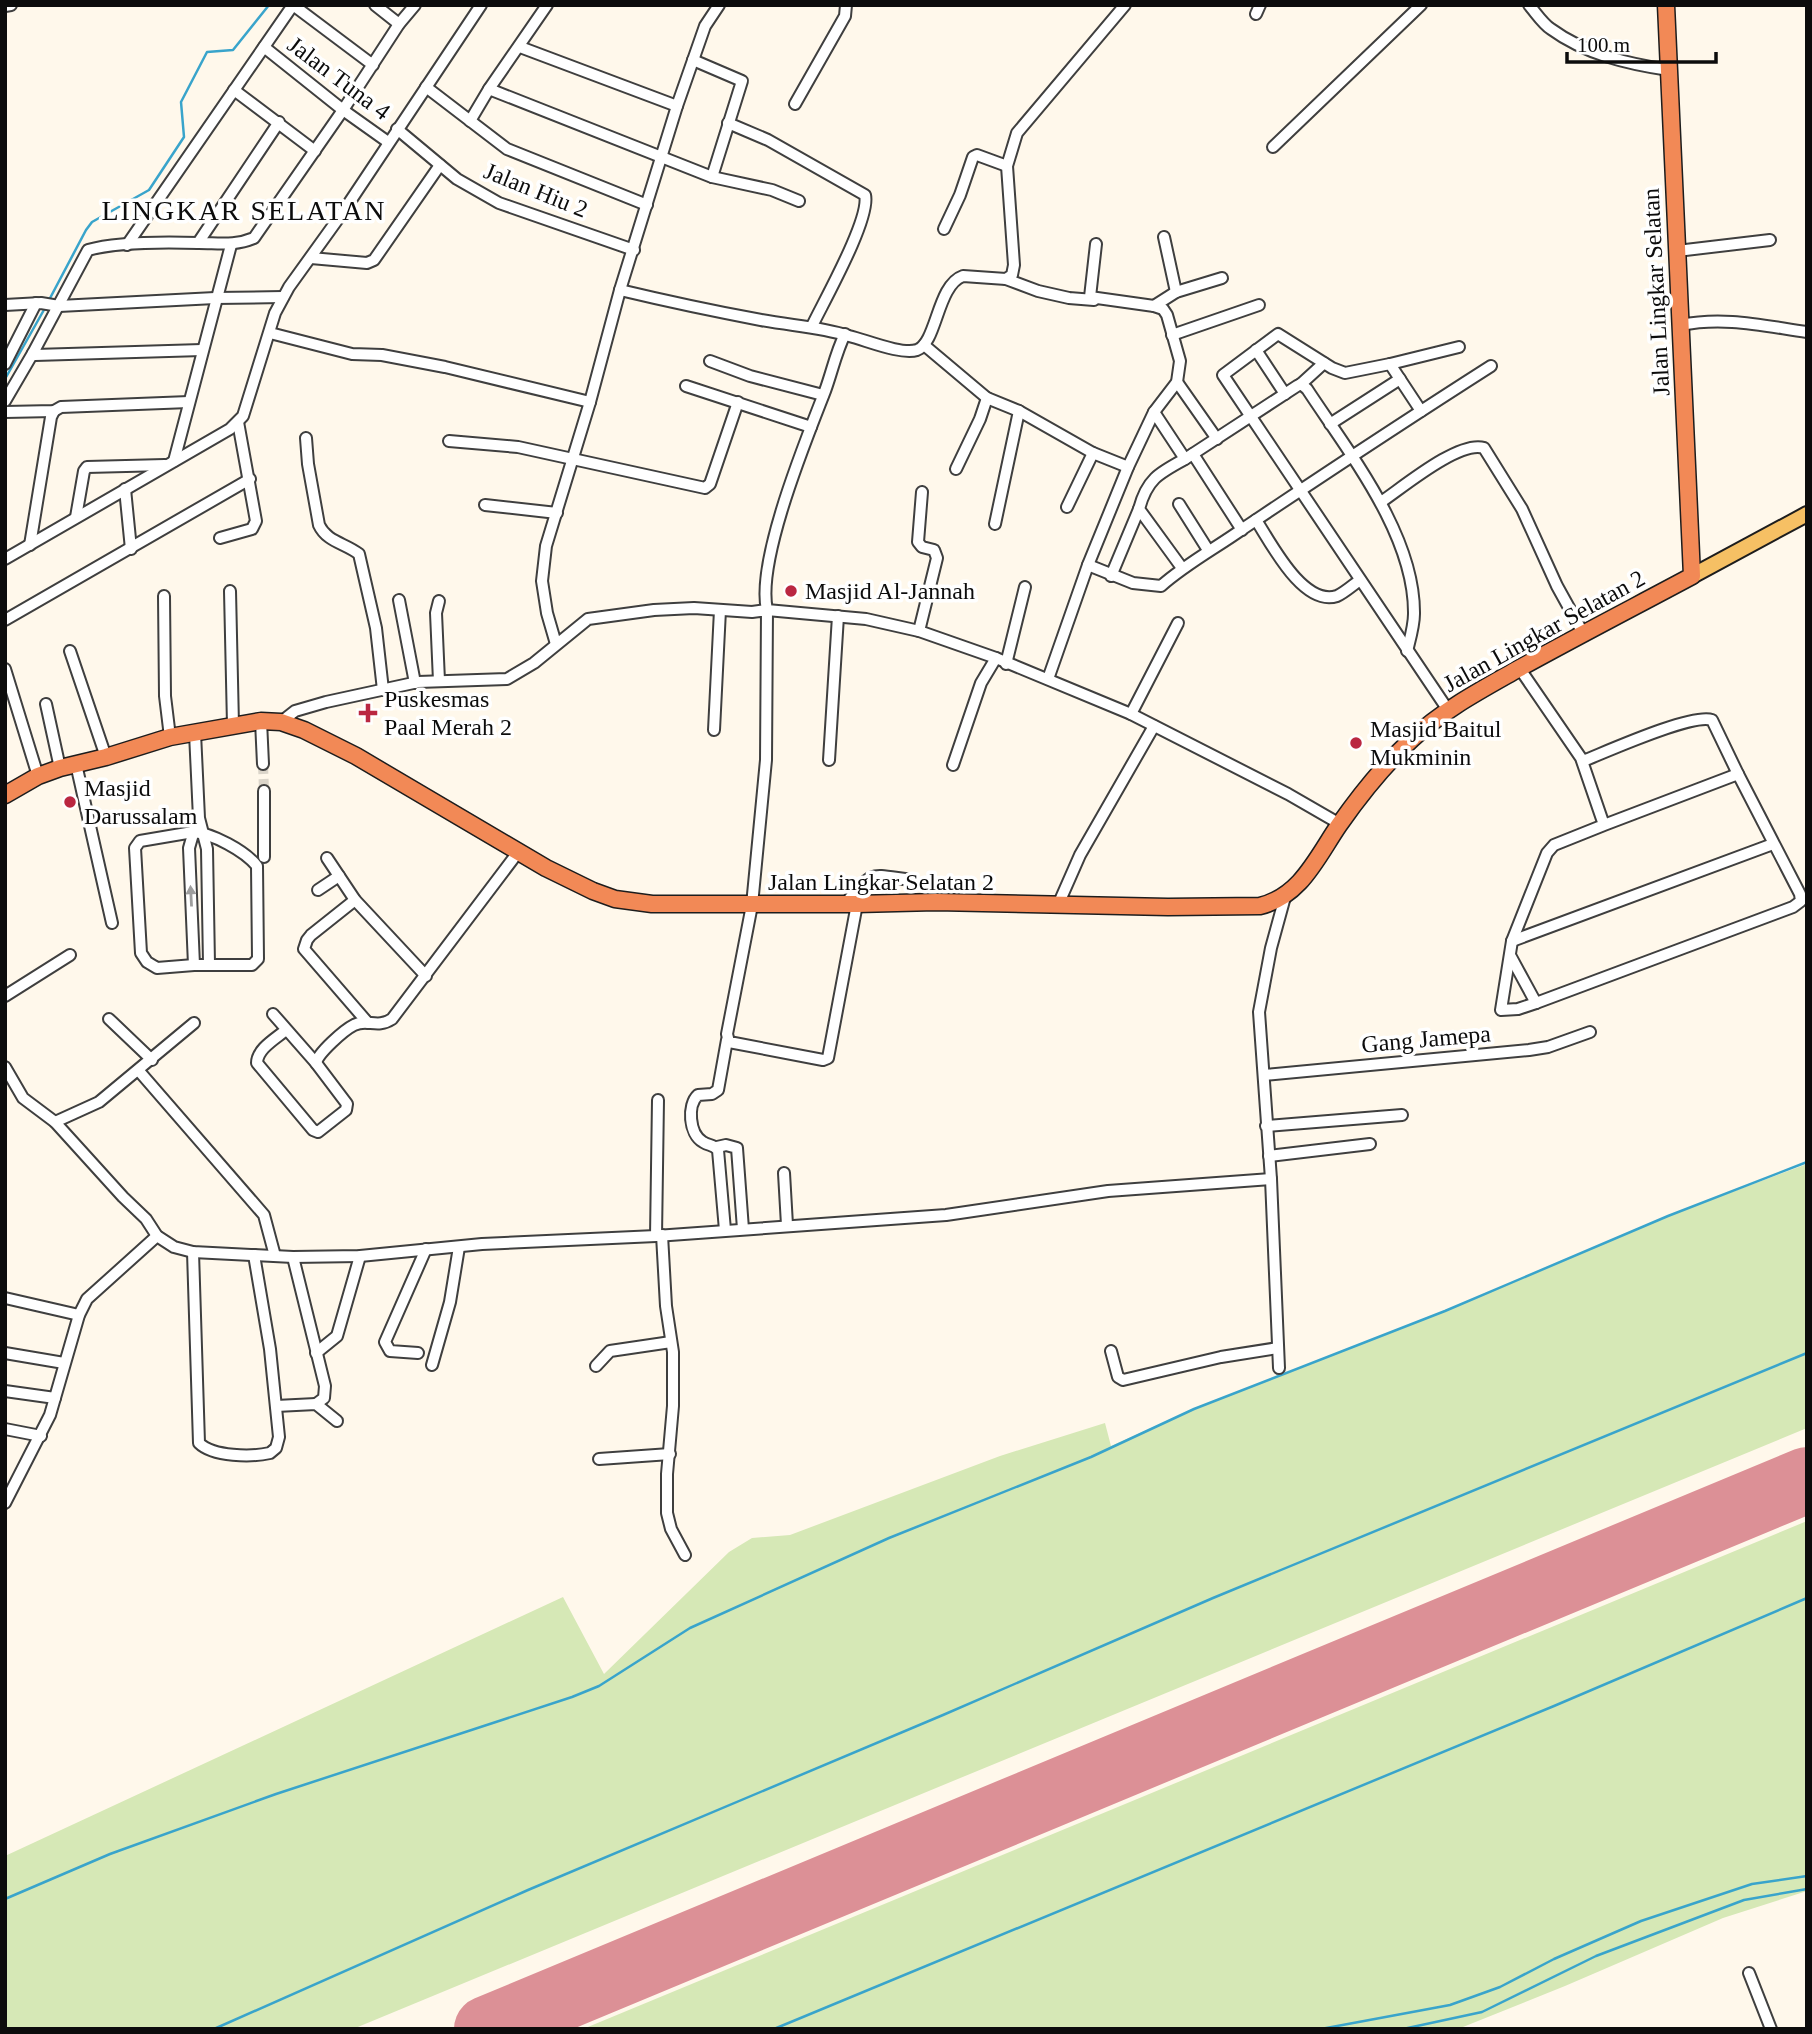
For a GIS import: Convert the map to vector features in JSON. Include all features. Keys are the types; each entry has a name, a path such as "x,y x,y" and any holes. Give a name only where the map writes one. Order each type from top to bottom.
{"highway":[{"name":"Jalan Lingkar Selatan","path":"1666,5 1692,576"},
{"name":"Jalan Lingkar Selatan 2","path":"5,795 37,776 170,737 261,721 281,722 304,730 356,756 519,851 593,891 615,899 652,904 936,902 1260,906 1285,897 1303,880 1340,824 1411,739 1448,710 1583,633 1692,576"}],"main road":[{"path":"1692,576 1807,514"}],"street":[{"path":"5,6 12,5"},
{"path":"127,246 293,5 373,65"},
{"path":"375,5 399,24"},
{"path":"6,361 88,250 198,243 231,245 254,238 344,110 399,24 415,5"},
{"path":"5,559 230,429 243,416 283,297 478,9 466,5"},
{"path":"470,121 547,5"},
{"path":"556,644 541,580 546,546 574,459 620,290 677,106 705,26 719,5"},
{"path":"795,104 845,16 846,5"},
{"path":"1006,279 1012,275 1014,265 1007,166 1017,133 1125,5"},
{"path":"1273,147 1421,5"},
{"path":"1529,5 1539,10 1549,28 1597,53 1621,61 1668,70"},
{"name":"Jalan Tuna 4","path":"264,47 388,142"},
{"path":"520,47 677,106"},
{"path":"693,60 741,81 742,86 712,177"},
{"path":"426,87 506,149 647,205"},
{"path":"489,89 712,177 772,190 799,201"},
{"path":"234,90 315,151"},
{"path":"198,243 279,122"},
{"path":"728,123 768,140 865,195 865,210 812,326"},
{"name":"Jalan Hiu 2","path":"397,128 457,179 499,203 634,250"},
{"path":"944,229 960,195 973,157 977,155 1007,166"},
{"path":"311,258 367,263 374,260 440,164"},
{"path":"1164,237 1176,292"},
{"path":"1677,251 1770,240"},
{"path":"1094,300 1089,295 1096,244"},
{"path":"170,463 231,245"},
{"path":"620,290 763,320 812,326 891,348 913,351 924,345 947,292 956,278 963,276 1006,279 1038,291 1069,298 1163,309 1180,361 1177,382 1154,412 1128,467 1088,565 1048,679"},
{"path":"1154,306 1176,292 1223,278"},
{"path":"5,305 283,297"},
{"path":"5,401 33,353 47,304"},
{"path":"1172,335 1259,305"},
{"path":"1681,326 1700,321 1725,320 1807,332"},
{"path":"270,333 352,354 383,355 445,367 590,401"},
{"path":"743,1229 737,1148 726,1145 717,1147 703,1142 692,1126 692,1104 698,1095 712,1094 718,1090 752,905 766,760 764,598 771,551 811,426 845,334"},
{"path":"1448,710 1223,375 1278,334 1345,373 1459,347"},
{"path":"924,345 987,398 1019,411 1093,453 1128,467"},
{"path":"33,353 202,350"},
{"path":"1256,350 1285,394"},
{"path":"710,361 750,376 823,395"},
{"path":"1111,576 1144,492 1160,473 1301,384 1324,363"},
{"path":"1390,364 1421,411"},
{"path":"1088,565 1133,583 1160,586 1208,550 1491,366"},
{"path":"1330,424 1400,379"},
{"path":"1177,382 1217,439"},
{"path":"1301,384 1307,389 1381,502 1397,535 1413,598 1414,617 1407,651"},
{"path":"686,386 811,426"},
{"path":"956,469 987,398"},
{"path":"5,412 189,402"},
{"path":"449,441 518,447 705,488 710,484 738,402"},
{"path":"30,545 54,411"},
{"path":"995,524 1019,411"},
{"path":"1154,412 1242,530"},
{"path":"220,538 252,529 256,525 238,422"},
{"path":"306,438 307,464 318,525 329,539 359,554 376,628 383,690"},
{"path":"1381,502 1445,458 1472,447 1484,448 1521,509 1557,586 1583,633"},
{"path":"1067,507 1093,453"},
{"path":"76,517 87,467 170,463"},
{"path":"5,620 250,479"},
{"path":"125,489 131,548"},
{"path":"919,631 937,558 934,550 922,547 918,542 922,492"},
{"path":"1179,504 1208,550"},
{"path":"485,505 557,513"},
{"path":"1139,509 1182,568"},
{"path":"1256,520 1291,573 1311,593 1324,597 1337,596 1360,580"},
{"path":"953,765 981,683 1001,661 1025,587"},
{"path":"230,591 233,725"},
{"path":"164,596 165,696 170,737"},
{"path":"399,600 415,683"},
{"path":"439,601 436,613 439,681"},
{"path":"281,722 295,711 415,683 507,679 534,663 588,619 653,610 694,608 752,612 766,610 866,618 919,631 1048,679 1131,714 1288,794 1340,824"},
{"path":"714,730 720,610"},
{"path":"829,760 838,616"},
{"path":"1131,714 1178,623"},
{"path":"70,651 106,757"},
{"path":"5,669 37,776"},
{"path":"1520,669 1583,761 1604,825"},
{"path":"46,704 60,768"},
{"path":"1583,761 1672,727 1709,718 1721,736 1773,844 1801,894 1801,901 1536,1003 1518,1009 1501,1010 1512,941 1547,853 1553,845 1738,774"},
{"path":"261,721 263,764"},
{"path":"1058,905 1080,855 1154,726"},
{"path":"195,733 199,832 207,849 209,964"},
{"path":"76,764 112,923"},
{"path":"264,791 264,857"},
{"path":"194,965 189,848 199,832"},
{"path":"199,832 252,860 257,870 258,959 250,965 209,964 157,968 147,962 141,953 135,848 140,841 199,832"},
{"path":"1512,941 1773,844"},
{"path":"189,848 207,849"},
{"path":"316,1063 319,1054 354,1025 382,1024 391,1019 519,851"},
{"path":"327,858 355,900 426,976"},
{"path":"727,1040 732,1044 823,1060 828,1058 851,904 866,879 874,875 911,880"},
{"path":"318,890 339,876"},
{"path":"1279,1368 1271,1179 1259,1012 1271,948 1285,897"},
{"path":"355,900 311,935 304,949 368,1023"},
{"path":"5,996 70,955"},
{"path":"1511,957 1536,1003"},
{"path":"273,1014 316,1063 347,1106 346,1110 318,1132 313,1130 257,1063 257,1055 286,1030"},
{"path":"110,1019 152,1060"},
{"path":"55,1122 99,1102 194,1023"},
{"name":"Gang Jamepa","path":"1264,1075 1529,1051 1590,1032"},
{"path":"5,1068 23,1098 55,1122 122,1198 146,1219 157,1236 174,1247 194,1252 293,1257 360,1256 482,1244 659,1236 946,1215 1108,1191 1271,1179"},
{"path":"139,1071 264,1215 275,1256"},
{"path":"658,1100 659,1236 671,1342 673,1406 667,1474 667,1513 671,1529 685,1555"},
{"path":"1266,1126 1402,1115"},
{"path":"1269,1156 1370,1144"},
{"path":"717,1147 721,1164 725,1230"},
{"path":"784,1173 787,1225"},
{"path":"5,1503 41,1436 79,1315 87,1299 157,1236"},
{"path":"432,1365 450,1302 459,1247"},
{"path":"418,1353 390,1351 385,1342 426,1249"},
{"path":"194,1252 199,1443 230,1455 270,1453 276,1448 279,1437 270,1349 254,1255"},
{"path":"316,1353 337,1336 360,1256"},
{"path":"276,1406 316,1404 324,1398 326,1392 293,1257"},
{"path":"5,1298 79,1315"},
{"path":"596,1366 610,1350 671,1342"},
{"path":"1111,1351 1118,1377 1123,1380 1222,1357 1278,1348"},
{"path":"5,1353 64,1363"},
{"path":"5,1391 55,1398"},
{"path":"316,1404 337,1421"},
{"path":"5,1429 41,1436"},
{"path":"599,1459 670,1454"},
{"path":"1749,1973 1771,2029"}],"green space":[{"path":"1807,1164 1807,1428 353,2029 5,2029 5,1856 563,1597 604,1674 729,1552 752,1538 790,1535 1000,1456 1105,1423 1111,1446 1194,1409 1445,1311 1668,1216"},
{"path":"1807,1521 1807,1891 1723,1918 1458,2029 583,2029"}],"waterway":[{"path":"48,302 92,222 149,190 184,137 181,102 207,52 233,50 269,5"},
{"path":"5,379 45,308"},
{"path":"5,1899 110,1854 276,1794 599,1686 690,1628 889,1538 1091,1457 1194,1409 1445,1311 1668,1216 1807,1162"},
{"path":"214,2029 528,1890 1213,1598 1807,1353"},
{"path":"774,2029 1554,1706 1807,1598"},
{"path":"1321,2029 1450,2005 1500,1987 1554,1959 1641,1921 1752,1884 1807,1876"},
{"path":"1403,2029 1482,2012 1596,1956 1744,1900 1807,1889"}],"runway":[{"path":"487,2029 1807,1480"}],"tunnel":[{"path":"263,764 264,791"}],"place":[{"name":"Masjid Al-Jannah","path":"791,591"},
{"name":"Puskesmas Paal Merah 2","path":"368,713"},
{"name":"Masjid Baitul Mukminin","path":"1356,743"},
{"name":"Masjid Darussalam","path":"70,802"}],"district":[{"name":"LINGKAR SELATAN","path":"244,210"}]}
